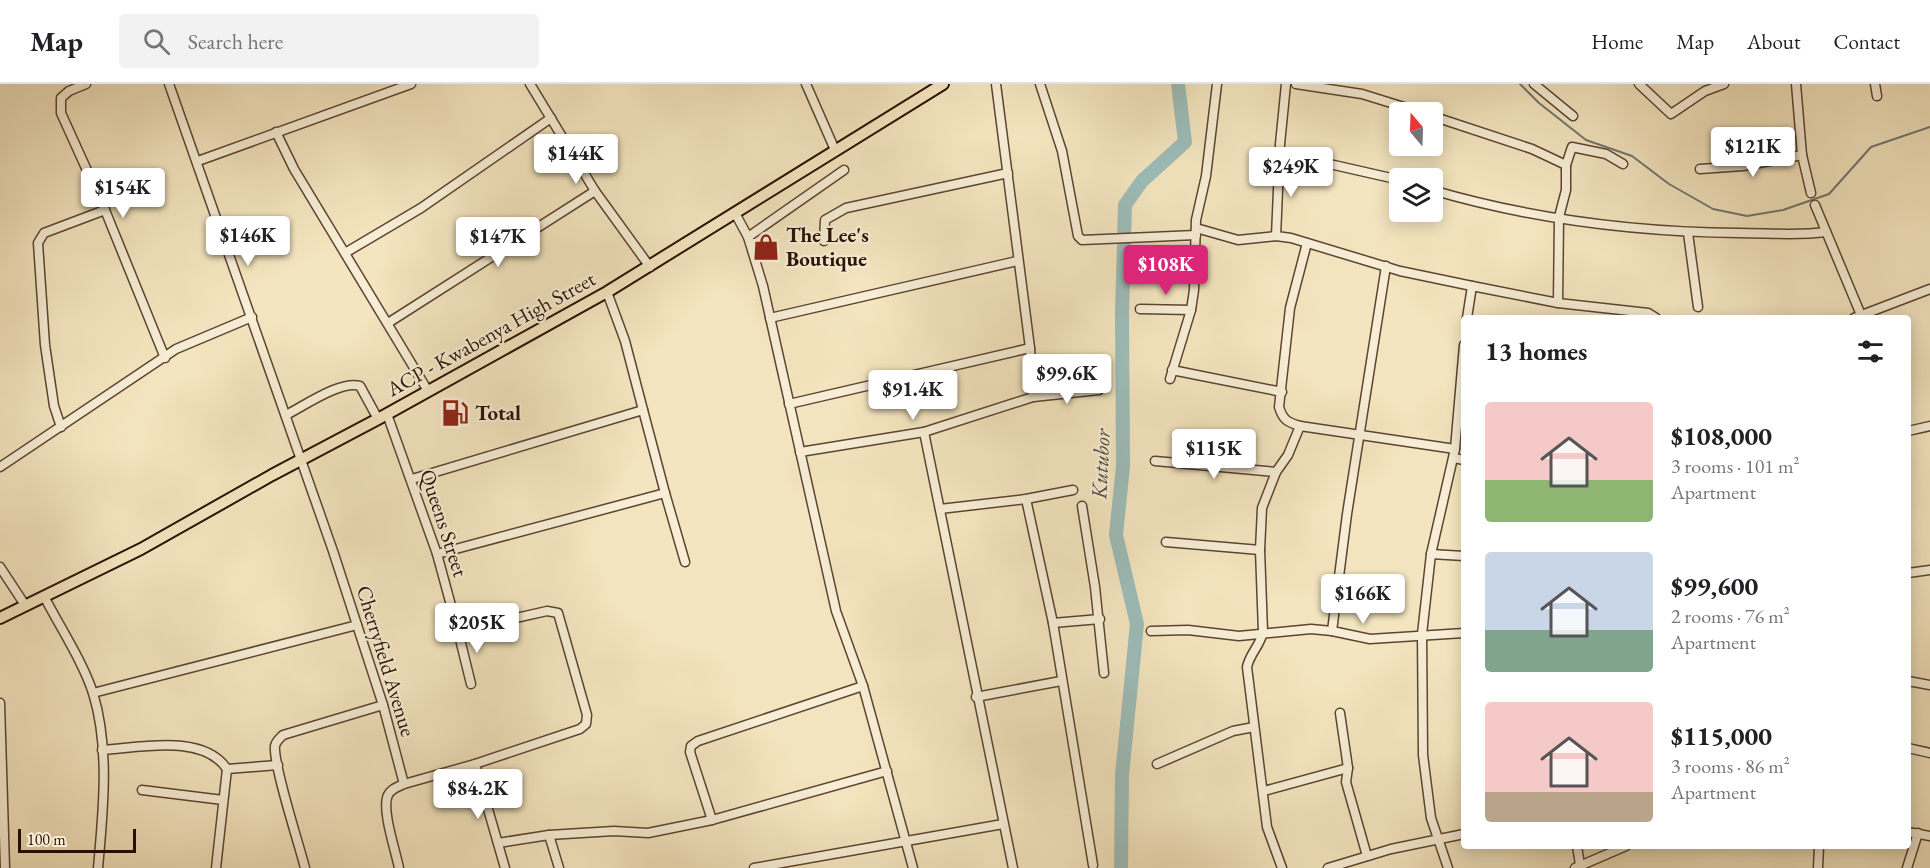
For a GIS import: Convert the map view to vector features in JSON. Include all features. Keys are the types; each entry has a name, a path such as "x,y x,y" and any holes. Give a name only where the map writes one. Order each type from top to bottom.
{"main road":[{"name":"ACP - Kwabenya High Street","path":"45,598 141,549 607,292 943,84"},
{"path":"0,618 45,598"},
{"path":"0,626 45,598"}],"street":[{"path":"86,84 69,90 61,98 61,113 105,210 165,358"},
{"name":"Cherryfield Avenue","path":"169,84 302,459 383,705 404,784"},
{"path":"198,161 392,87 411,84"},
{"path":"530,84 595,191 650,267"},
{"path":"806,84 835,150"},
{"path":"996,84 1030,348 1033,397"},
{"path":"1040,84 1062,151 1078,236 1082,240 1196,231 1238,240 1276,236 1386,266 1472,286 1558,303 1639,312 1648,315"},
{"path":"1217,84 1206,176 1196,231 1191,310 1171,374 1282,392"},
{"path":"1276,236 1286,84"},
{"path":"1296,84 1362,94 1389,102"},
{"path":"1534,84 1573,116"},
{"path":"1639,84 1671,114 1706,91 1724,84"},
{"path":"1796,84 1802,154 1811,193"},
{"path":"1875,84 1877,96"},
{"path":"345,253 421,208 550,118"},
{"path":"1443,121 1532,149 1566,165"},
{"path":"276,132 294,169 428,391"},
{"path":"1558,303 1559,217 1566,190 1566,165 1572,147 1606,154 1623,164"},
{"path":"1700,169 1743,166 1802,154"},
{"path":"1280,159 1334,165 1389,178"},
{"path":"748,237 844,170"},
{"path":"824,241 825,220 846,208 1008,173"},
{"path":"388,323 595,191"},
{"path":"1443,193 1474,202 1559,217 1688,233 1803,235 1826,232"},
{"path":"1815,205 1857,315"},
{"path":"61,428 54,406 45,345 38,243 44,233 105,210"},
{"path":"735,213 748,237 770,318 836,611 863,686 914,868"},
{"path":"1688,233 1698,307"},
{"path":"1307,243 1290,309 1279,407 1281,416 1286,422 1300,426 1361,435 1455,454 1461,458"},
{"path":"770,318 1017,261"},
{"path":"1332,631 1347,514 1386,266"},
{"path":"1467,315 1472,286"},
{"path":"1863,315 1930,289"},
{"path":"607,292 625,341 685,562"},
{"path":"1140,309 1191,310"},
{"path":"0,467 188,343 252,316"},
{"path":"789,404 1030,348"},
{"name":"Queens Street","path":"286,415 339,387 353,384 360,386 383,417 412,479 437,554 471,684"},
{"path":"800,452 924,432 1033,397 1099,390"},
{"path":"1448,868 1428,801 1423,755 1422,634 1431,554 1455,454 1461,395"},
{"path":"412,479 643,410"},
{"path":"1282,868 1267,826 1247,667 1249,657 1263,632 1260,550 1262,508 1276,472 1288,455 1300,426"},
{"path":"1911,430 1930,426"},
{"path":"924,432 976,697 1013,868"},
{"path":"1155,461 1276,472"},
{"path":"940,509 1026,499 1073,490"},
{"path":"437,554 665,493"},
{"path":"1026,499 1053,623 1093,865"},
{"path":"1082,506 1100,619 1104,673"},
{"path":"1166,542 1260,550"},
{"path":"1431,554 1461,556"},
{"path":"0,567 25,605"},
{"path":"1911,573 1930,570"},
{"path":"45,598 93,693 102,750 103,805 98,868"},
{"path":"399,868 386,803 393,789 580,729 586,724 587,715 558,613 547,611 458,631"},
{"path":"1053,623 1100,619"},
{"path":"93,693 357,625"},
{"path":"1151,630 1188,630 1233,636 1263,632 1332,631 1370,639 1461,633"},
{"path":"976,697 1061,681"},
{"path":"1911,682 1930,685"},
{"path":"712,820 690,752 691,746 698,741 863,686"},
{"path":"0,703 5,868"},
{"path":"305,868 275,746 283,735 383,705"},
{"path":"1340,713 1348,768 1346,782 1367,856"},
{"path":"1157,764 1233,731 1254,727"},
{"path":"102,750 184,747 202,750 220,758 227,769 216,868"},
{"path":"1911,749 1930,753"},
{"path":"475,764 505,868"},
{"path":"227,769 278,765"},
{"path":"1264,791 1348,768"},
{"path":"498,843 549,835 614,831 648,833 712,820 887,771"},
{"path":"142,790 223,800"},
{"path":"754,868 1003,824"},
{"path":"1911,832 1930,836"},
{"path":"1907,868 1918,833"},
{"path":"1328,868 1367,856 1461,834"},
{"path":"549,835 559,868"},
{"path":"1578,849 1578,867 1619,849"},
{"path":"1818,868 1819,849"}],"waterway":[{"name":"Kutubor","path":"1121,868 1122,775 1137,624 1116,535 1123,466 1122,313 1125,205 1142,181 1185,142 1178,84"},
{"path":"1520,84 1539,103 1586,140 1632,156 1669,184 1713,209 1747,216 1783,210 1829,194 1871,147 1930,127"}],"place":[{"name":"The Lee's Boutique","path":"766,247"},
{"name":"Total","path":"455,413"}]}
